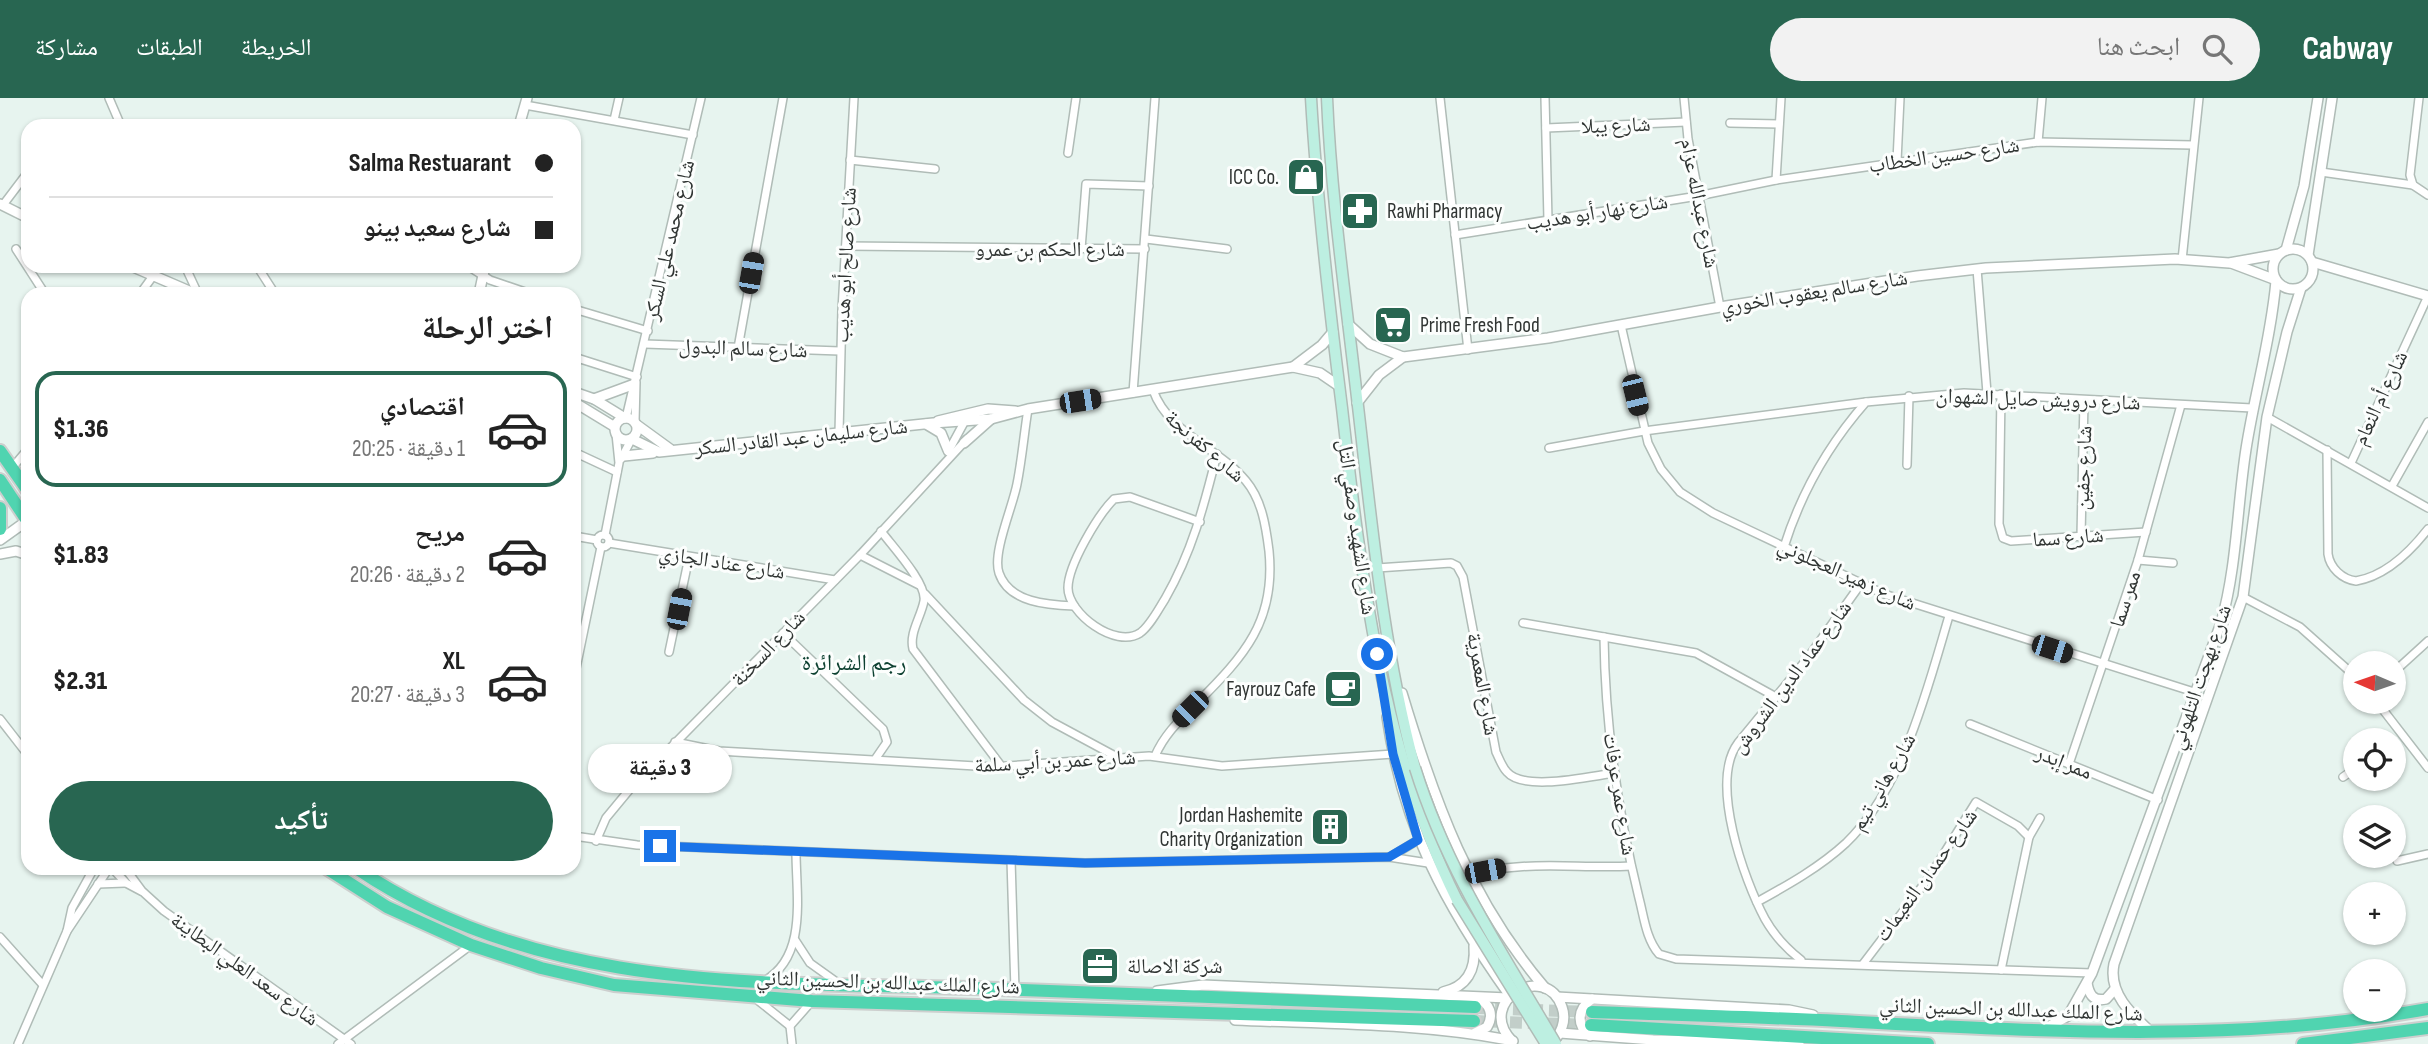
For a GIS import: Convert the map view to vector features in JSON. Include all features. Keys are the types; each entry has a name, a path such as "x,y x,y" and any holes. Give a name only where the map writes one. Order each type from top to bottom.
{"highway":[{"path":"0,451 21,481"},
{"path":"0,480 21,511"},
{"path":"0,508 0,529"},
{"name":"شارع الملك عبدالله بن الحسين الثاني","path":"338,875 395,910 471,945 598,983 812,1001 1475,1015"},
{"name":"شارع الملك عبدالله بن الحسين الثاني","path":"368,875 439,915 562,958 650,974 1137,995 1475,1015"},
{"name":"شارع الملك عبدالله بن الحسين الثاني","path":"1592,1025 1839,1021 2032,1032 2153,1033 2313,1026 2428,1009"},
{"name":"شارع الملك عبدالله بن الحسين الثاني","path":"1592,1025 1928,1044"},
{"path":"2302,1044 2428,1028"}],"main road":[{"name":"شارع الشهيد وصفي التل","path":"1311,98 1318,207 1332,332 1366,599 1381,674 1411,766 1455,874 1558,1037"},
{"name":"شارع الشهيد وصفي التل","path":"1327,98 1348,323 1377,568 1411,766 1426,829 1457,900 1547,1044"}],"street":[{"path":"109,98 118,119"},
{"path":"614,120 619,98"},
{"name":"شارع محمد علي السكر","path":"631,421 635,382 701,98"},
{"path":"738,348 783,98"},
{"name":"شارع صالح أبو هديب","path":"839,433 840,351 854,98"},
{"path":"1068,153 1076,98"},
{"name":"شارع الحكم بن عمرو","path":"845,246 1145,249 1155,98"},
{"path":"1440,98 1468,350"},
{"path":"1545,98 1548,219"},
{"name":"شارع عبدالله عزام","path":"1684,98 1698,196 1720,307"},
{"path":"1776,180 1781,98"},
{"path":"1897,161 1900,98"},
{"path":"2038,142 2042,98"},
{"path":"2182,260 2199,98"},
{"path":"2318,98 2304,186 2283,252 2273,269 2276,281 2288,289 2301,288 2312,277 2310,259 2332,98"},
{"path":"2413,185 2410,175 2419,98"},
{"path":"521,119 526,101 693,135"},
{"name":"شارع يبلا","path":"1546,128 1686,122"},
{"path":"1730,123 1779,124"},
{"name":"شارع حسين الخطاب","path":"1698,196 1776,180 2038,142 2193,145"},
{"path":"850,160 935,169"},
{"path":"2321,172 2413,185 2428,195"},
{"path":"21,181 2,205 21,214"},
{"path":"1081,249 1086,184 1149,186"},
{"name":"شارع نهار أبو هديب","path":"1455,235 1698,196"},
{"path":"1146,239 1227,249"},
{"path":"16,249 21,257"},
{"path":"1133,393 1145,249"},
{"path":"2283,252 2298,250 2310,259 2428,296"},
{"name":"شارع سالم يعقوب الخوري","path":"1348,323 1370,344 1403,357 1468,350 1720,307 1977,269 2182,260 2230,263 2283,252"},
{"name":"شارع سالم يعقوب الخوري","path":"2230,263 2276,281"},
{"path":"1977,269 1987,393"},
{"path":"146,273 180,287"},
{"path":"488,273 517,287"},
{"path":"146,287 153,276"},
{"name":"شارع بهجت التلهوني","path":"2032,1032 2068,1016 2092,973 2158,800 2228,596 2252,408 2269,341 2276,281"},
{"name":"شارع بهجت التلهوني","path":"2115,989 2113,964 2243,597 2267,417 2287,332 2301,288"},
{"name":"شارع أم النعام","path":"2351,463 2428,296"},
{"path":"581,311 648,331"},
{"name":"شارع زهير العجلوني","path":"1621,325 1644,431 1661,469 1680,492 1702,507 1860,585 2102,666 2194,692"},
{"name":"شارع سليمان عبد القادر السكر","path":"1293,367 1322,345 1332,332"},
{"name":"شارع سالم البدول","path":"645,344 840,351"},
{"path":"1357,403 1378,375 1403,357"},
{"path":"581,360 635,382"},
{"name":"شارع سليمان عبد القادر السكر","path":"621,459 670,449 723,447 929,423 1293,367 1320,373 1339,386"},
{"path":"594,399 635,382"},
{"name":"شارع كفرنجة","path":"1153,390 1167,417 1217,454 1248,484 1262,511 1269,557 1266,604 1261,622 1244,654 1167,733 1155,756"},
{"name":"شارع درويش صايل الشهوان","path":"1549,448 1644,431 1909,397 1987,393 2084,401 2252,408"},
{"name":"شارع سليمان عبد القادر السكر","path":"581,394 631,421 670,449"},
{"name":"شارع سما","path":"2001,394 1998,524 2003,538 2011,541 2146,532"},
{"path":"1907,465 1909,397"},
{"name":"شارع جفين","path":"2081,536 2084,401"},
{"path":"1784,547 1797,508 1810,483 1839,437 1866,402"},
{"path":"2146,532 2181,405"},
{"path":"581,407 615,431 621,439 631,440 649,450 659,452"},
{"path":"1028,409 1017,486 998,559 999,573 1017,595 1035,602 1074,606"},
{"name":"شارع سليمان عبد القادر السكر","path":"979,415 991,419 1015,411"},
{"name":"شارع السخنة","path":"947,455 964,443 979,415"},
{"name":"شارع السخنة","path":"596,841 612,811 675,742 881,531 947,455 967,417"},
{"path":"2267,417 2428,508"},
{"path":"964,443 991,419"},
{"path":"581,640 599,544 607,539 617,472 631,440 637,435 631,421 615,431"},
{"path":"2392,486 2428,422"},
{"path":"929,423 942,433 947,455"},
{"path":"615,431 621,459"},
{"path":"2327,450 2328,554 2329,561 2342,576 2357,581 2380,573 2406,553 2428,529"},
{"path":"1200,522 1130,497 1114,499 1091,533 1071,573 1068,594 1074,606 1116,636 1140,633 1175,581 1189,554 1200,522 1217,454"},
{"path":"581,455 617,472"},
{"path":"12,468 21,457"},
{"path":"0,540 21,526"},
{"path":"881,531 924,590 1024,700 1052,722 1120,758"},
{"name":"ممر سما","path":"2068,764 2146,532"},
{"path":"581,538 599,544"},
{"name":"شارع عناد الجازي","path":"607,539 689,557 835,580"},
{"path":"0,554 21,553"},
{"path":"860,555 924,590"},
{"path":"669,652 689,557"},
{"path":"2138,560 2173,563"},
{"name":"شارع المعمرية","path":"1377,568 1451,563 1457,566 1463,576 1496,752 1507,773 1522,780 1550,781 1615,773"},
{"name":"شارع عماد الدين الشروش","path":"1802,961 1777,937 1757,902 1737,845 1726,771 1730,754 1822,641 1860,585"},
{"path":"924,590 912,638 913,649 1002,766"},
{"path":"2243,597 2300,627 2343,665"},
{"name":"شارع هاني تيم","path":"1757,902 1821,863 1858,829 1902,758 1914,731 1950,616"},
{"path":"1523,623 1696,653 1776,697"},
{"path":"783,633 883,729 887,742 883,753 876,758"},
{"name":"شارع عمر عرفات","path":"1604,637 1607,712 1615,773 1632,866 1654,948"},
{"path":"2406,661 2428,641"},
{"path":"1394,668 1436,803 1469,876 1504,938 1545,988 1557,997 1564,1015 1558,1037"},
{"path":"1381,674 1393,754 1427,863 1474,944 1509,997"},
{"path":"0,719 21,746"},
{"name":"ممر إبدر","path":"1970,724 2158,800"},
{"name":"شارع عمر بن أبي سلمة","path":"675,742 719,751 1002,766 1155,756 1222,766 1393,754"},
{"path":"2406,747 2428,768"},
{"name":"شارع حمدان النعيمات","path":"1863,964 1930,876 1976,802 2018,826 2029,837"},
{"path":"2001,970 2029,837 2040,818"},
{"path":"581,838 596,841 796,852 1085,863 1389,857 1427,863"},
{"path":"1389,857 1418,840"},
{"path":"764,981 782,968 795,940 796,852"},
{"path":"2406,859 2428,854"},
{"path":"1011,860 1015,990"},
{"path":"1469,876 1527,865 1587,868 1632,866"},
{"path":"67,931 72,908 90,875"},
{"path":"18,1044 67,931 105,875"},
{"name":"شارع سعد العلي البطاينة","path":"118,875 126,883 142,891"},
{"name":"شارع سعد العلي البطاينة","path":"131,875 142,891 170,916 344,1042"},
{"name":"شارع سعد العلي البطاينة","path":"98,884 126,883"},
{"path":"0,937 42,984"},
{"path":"1482,957 1493,963 1504,962 1507,956 1504,938"},
{"path":"795,940 810,963 840,984"},
{"path":"1137,995 1203,985 1431,994 1454,989 1467,980 1474,966 1474,944"},
{"path":"344,1042 471,945"},
{"name":"شارع حمدان النعيمات","path":"1654,948 1659,954 1676,959 1802,961 2092,973"},
{"path":"2087,983 2090,995 2097,1000 2106,999 2115,989 2132,1014 2153,1033"},
{"path":"1475,1015 1526,987 1545,988"},
{"path":"1431,994 1475,1015 1515,1043"},
{"path":"1509,997 1503,1010 1502,1023 1515,1043"},
{"path":"1557,997 1789,1010 1839,1021"},
{"path":"754,998 790,1026 792,1044"},
{"path":"1592,1025 1584,1030 1580,1017 1583,1007 1594,999"},
{"path":"790,1026 812,1001"},
{"path":"1547,1044 1558,1037 1592,1025 1653,1040 1800,1042 1839,1039"},
{"path":"1558,1037 1564,1044"},
{"path":"1637,1044 1653,1040"}],"tunnel":[{"path":"1477,1008 1592,1012"},
{"path":"1474,1021 1591,1025"}],"place":[{"name":"ICC Co.","path":"1306,177"},
{"name":"Rawhi Pharmacy","path":"1360,211"},
{"name":"Prime Fresh Food","path":"1393,325"},
{"name":"Fayrouz Cafe","path":"1343,689"},
{"name":"Jordan Hashemite Charity Organization","path":"1330,827"},
{"name":"شركة الاصالة","path":"1100,966"}],"district":[{"name":"رجم الشرائرة","path":"854,662"}],"route":[{"path":"660,846 1085,863 1389,857 1418,840 1393,754 1377,654"}]}
